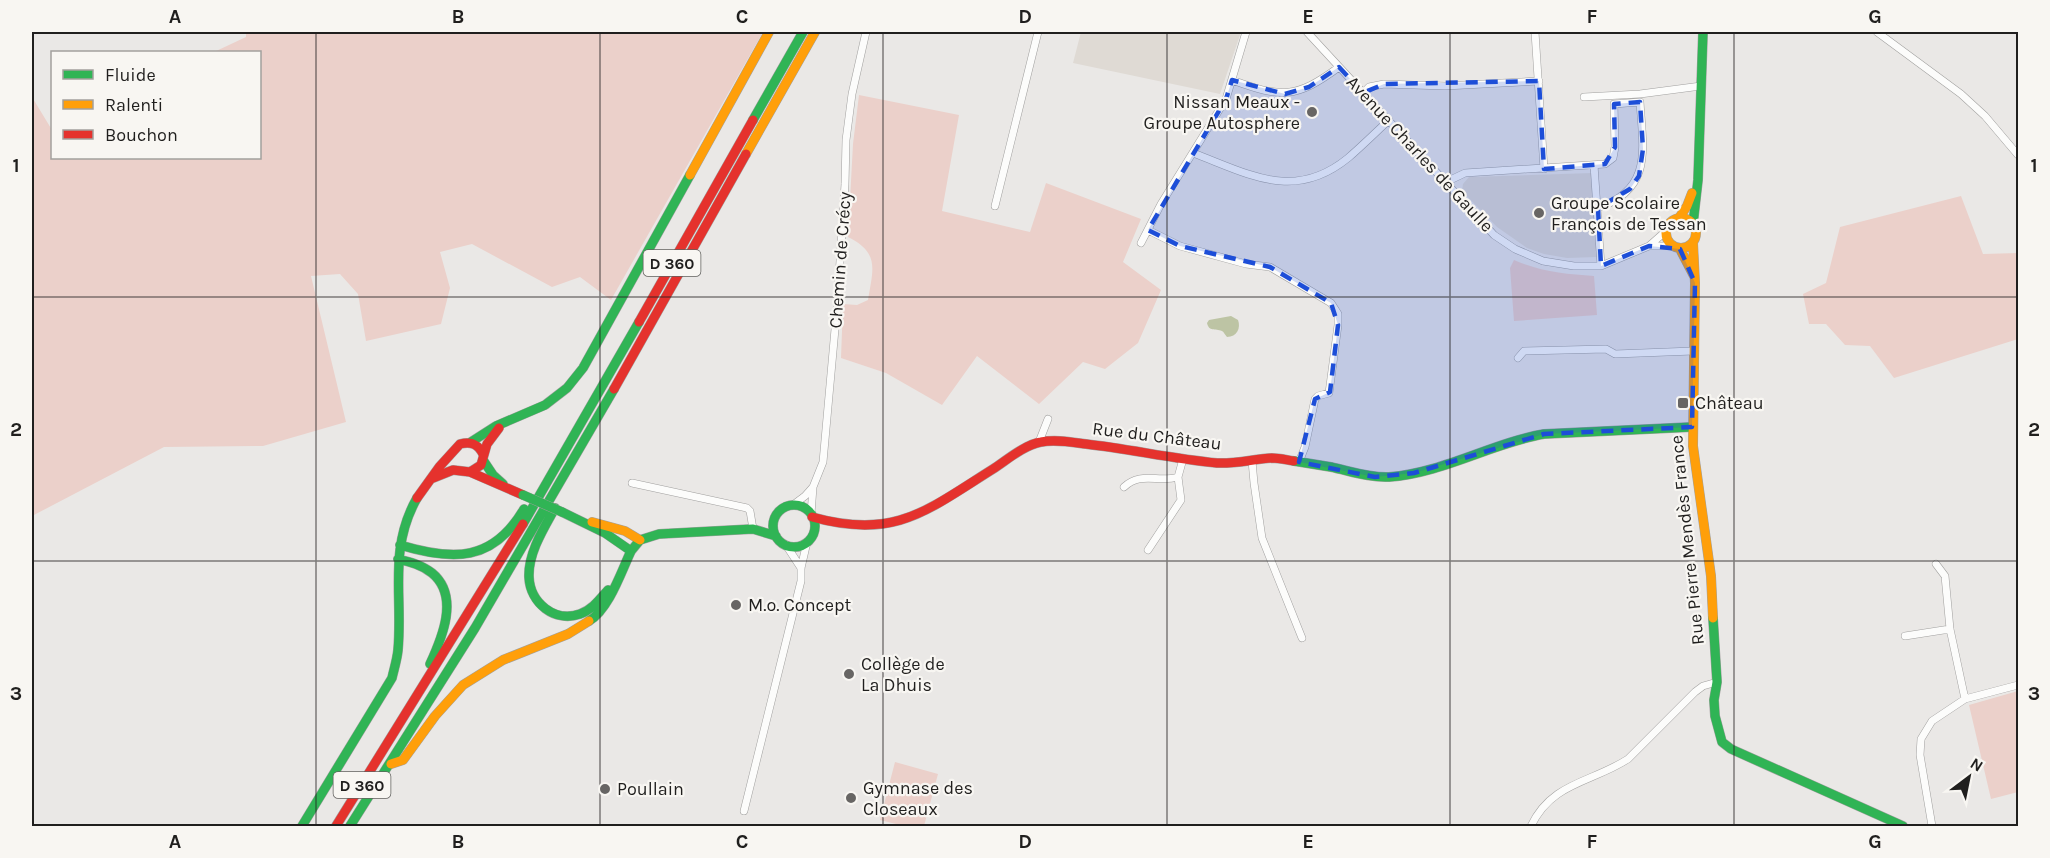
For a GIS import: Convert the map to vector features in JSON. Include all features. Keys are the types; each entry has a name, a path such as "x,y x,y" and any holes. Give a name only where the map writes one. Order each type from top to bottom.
{"main road":[{"path":"302,826 392,678 398,652 398,559 404,527 412,504 460,444 471,442 508,421 544,405 567,388 583,368 769,32"},
{"name":"D 360","path":"336,826 541,495 803,32"},
{"name":"D 360","path":"350,826 476,628 573,462 815,32"},
{"path":"1693,224 1687,219 1679,218 1672,221 1666,231 1666,239 1676,248 1685,248 1693,243 1696,233 1693,224 1698,180 1703,32"},
{"path":"1679,218 1698,180"},
{"name":"Rue Pierre Mendès France","path":"1693,243 1695,279 1692,427 1697,485 1711,576 1717,682 1714,700 1715,716 1722,742 1731,749 1903,826"},
{"name":"Rue Pierre Mendès France","path":"1676,248 1695,279"},
{"path":"430,479 453,470 466,471 480,468 493,435 508,421"},
{"name":"Rue du Château","path":"812,516 837,524 860,526 878,526 906,519 928,510 1022,450 1040,442 1059,441 1115,447 1220,463 1274,458 1375,477 1390,477 1463,460 1544,434 1692,427"},
{"path":"471,442 479,446 493,475 510,489"},
{"path":"454,452 454,464 466,471 580,520 605,533 631,551"},
{"path":"573,462 576,472 550,516 531,560 529,576 531,591 539,604 551,613 566,617 579,614 592,607 617,580"},
{"path":"400,545 436,555 453,557 474,554 504,534 528,502 541,495"},
{"path":"390,765 403,760 435,716 464,685 503,660 583,626 603,608 631,551 640,540 658,534 753,529 776,536 786,545 797,546 807,542 814,529 812,516 803,507 793,505 753,529"},
{"path":"775,517 773,526 776,536"},
{"path":"580,520 617,528 640,540"},
{"path":"388,744 387,733 439,646 448,612 448,598 443,585 434,574 412,561 398,559"}],"street":[{"name":"Chemin de Crécy","path":"812,516 813,487 823,462 831,380 839,285 847,129 852,94 866,32"},
{"path":"995,206 1038,32"},
{"path":"1141,243 1161,204 1226,99 1246,32"},
{"name":"Avenue Charles de Gaulle","path":"1307,32 1494,235 1515,249 1543,261 1574,266 1600,266 1649,246 1666,231"},
{"path":"1535,32 1544,169"},
{"path":"1876,32 1961,94 1985,116 2019,155"},
{"path":"1232,80 1267,93 1286,94 1309,87 1339,67"},
{"path":"1363,93 1370,87 1384,84 1445,86 1539,81"},
{"path":"1584,97 1640,94 1701,86"},
{"path":"1446,182 1465,173 1605,164 1613,158 1616,147 1614,104 1640,102 1643,149 1639,176 1622,196 1598,208"},
{"path":"1193,153 1266,180 1295,182 1320,176 1335,168 1389,120"},
{"path":"1594,165 1600,266"},
{"path":"1148,230 1180,246 1246,264 1270,267 1325,299 1335,308 1338,325 1329,393 1315,399 1305,447 1299,462"},
{"name":"Avenue Charles de Gaulle","path":"1649,246 1676,248"},
{"path":"1518,358 1524,351 1606,349 1615,354 1693,351"},
{"path":"1040,442 1048,419"},
{"path":"1148,550 1181,500 1178,477 1183,459"},
{"path":"1252,461 1262,537 1302,638"},
{"path":"1124,487 1131,481 1141,478 1178,477"},
{"path":"632,483 747,508 750,511 753,529"},
{"name":"Chemin de Crécy","path":"793,505 813,487"},
{"path":"744,811 801,581 801,568 807,542"},
{"path":"786,545 801,568"},
{"path":"1936,564 1945,576 1950,628 1965,699"},
{"path":"1905,636 1950,628"},
{"path":"1531,826 1544,804 1552,797 1628,759 1695,692 1703,686 1717,682"},
{"path":"1932,826 1920,755 1921,739 1932,722 1965,699 2019,685"}],"highlighted area":[{"path":"1339,67 1363,93 1384,84 1539,81 1544,169 1605,164 1615,147 1614,104 1640,102 1643,149 1639,176 1630,189 1598,208 1601,266 1649,246 1680,249 1695,283 1692,427 1544,434 1414,473 1375,477 1299,462 1315,399 1330,392 1338,325 1331,303 1270,267 1180,246 1148,230 1226,99 1232,80 1285,94 1309,87"}],"shaded area":[{"path":"246,32 763,32 611,300 580,277 552,287 472,244 440,252 450,288 441,324 366,341 358,294 340,274 311,276 346,422 263,446 164,447 32,516 32,97 51,128 51,159 261,159 261,51 216,51 246,37"},
{"path":"1081,32 1241,32 1220,94 1073,63"},
{"path":"859,95 959,115 942,211 1030,232 1046,183 1141,219 1123,262 1161,290 1138,343 1105,369 1083,362 1039,404 977,356 942,405 886,373 841,358 843,304 857,305 868,300 872,271 870,256 865,249 848,237 853,144"},
{"name":"Groupe Scolaire François de Tessan","path":"1592,173 1597,257 1567,258 1527,248 1497,227 1462,191 1463,184 1469,177"},
{"path":"1961,196 1983,254 2018,253 2018,339 1894,378 1870,346 1845,345 1826,324 1809,324 1803,294 1826,283 1840,227"},
{"path":"1514,260 1544,270 1594,276 1597,315 1514,321 1510,268"},
{"path":"1231,316 1239,323 1237,332 1233,335 1227,337 1222,331 1211,329 1208,326 1209,320"},
{"path":"2018,691 2018,792 1991,799 1969,705"},
{"path":"895,762 938,774 924,826 904,826 880,820"}],"traffic: fast":[{"path":"753,120 803,32"},
{"path":"1693,224 1698,180 1703,32"},
{"path":"471,442 496,426 545,405 567,388 583,368 690,175"},
{"path":"523,524 639,322"},
{"path":"350,826 475,628 614,389"},
{"path":"1294,461 1389,477 1429,470 1505,444 1544,434 1692,427"},
{"path":"483,460 493,475 503,484"},
{"path":"523,495 562,512"},
{"path":"302,826 392,678 398,650 400,554 408,517 417,498"},
{"path":"794,505 809,511 815,526 809,541 794,547 779,541 773,526 779,511 794,505"},
{"path":"555,508 538,541 529,568 530,586 539,603 553,613 571,616 588,610 608,590"},
{"path":"400,545 437,554 470,553 485,548 499,539 524,509"},
{"path":"562,512 605,533 631,551 640,540 659,534 753,529 776,536"},
{"path":"589,621 603,608 631,551"},
{"path":"398,559 420,566 432,573 440,582 445,593 446,617 430,664"},
{"path":"1713,618 1717,682 1714,700 1715,716 1722,742 1731,749 1903,826"}],"traffic: slow":[{"path":"690,175 769,32"},
{"path":"746,154 815,32"},
{"path":"1679,218 1692,193"},
{"path":"1681,218 1692,222 1696,233 1692,244 1681,248 1670,244 1666,233 1670,222 1681,218"},
{"path":"1693,243 1695,283 1693,446 1711,576 1713,618"},
{"path":"1680,249 1694,276"},
{"path":"592,522 625,531 640,540"},
{"path":"391,764 403,760 435,716 463,685 503,660 568,634 589,621"}],"traffic: jam":[{"path":"639,322 753,120"},
{"path":"614,389 746,154"},
{"path":"470,472 481,465 487,444 499,428"},
{"path":"812,517 866,525 888,523 909,517 948,497 1022,449 1046,441 1075,442 1217,463 1272,458 1294,461"},
{"path":"417,498 440,466 460,444 474,444 483,454"},
{"path":"433,478 453,470 470,472 523,495"},
{"path":"336,826 523,524"}],"place":[{"name":"Nissan Meaux - Groupe Autosphere","path":"1312,112"},
{"name":"Groupe Scolaire François de Tessan","path":"1539,213"},
{"name":"Château","path":"1683,403"},
{"name":"M.o. Concept","path":"736,605"},
{"name":"Collège de La Dhuis","path":"849,674"},
{"name":"Poullain","path":"605,789"},
{"name":"Gymnase des Closeaux","path":"851,798"}]}
